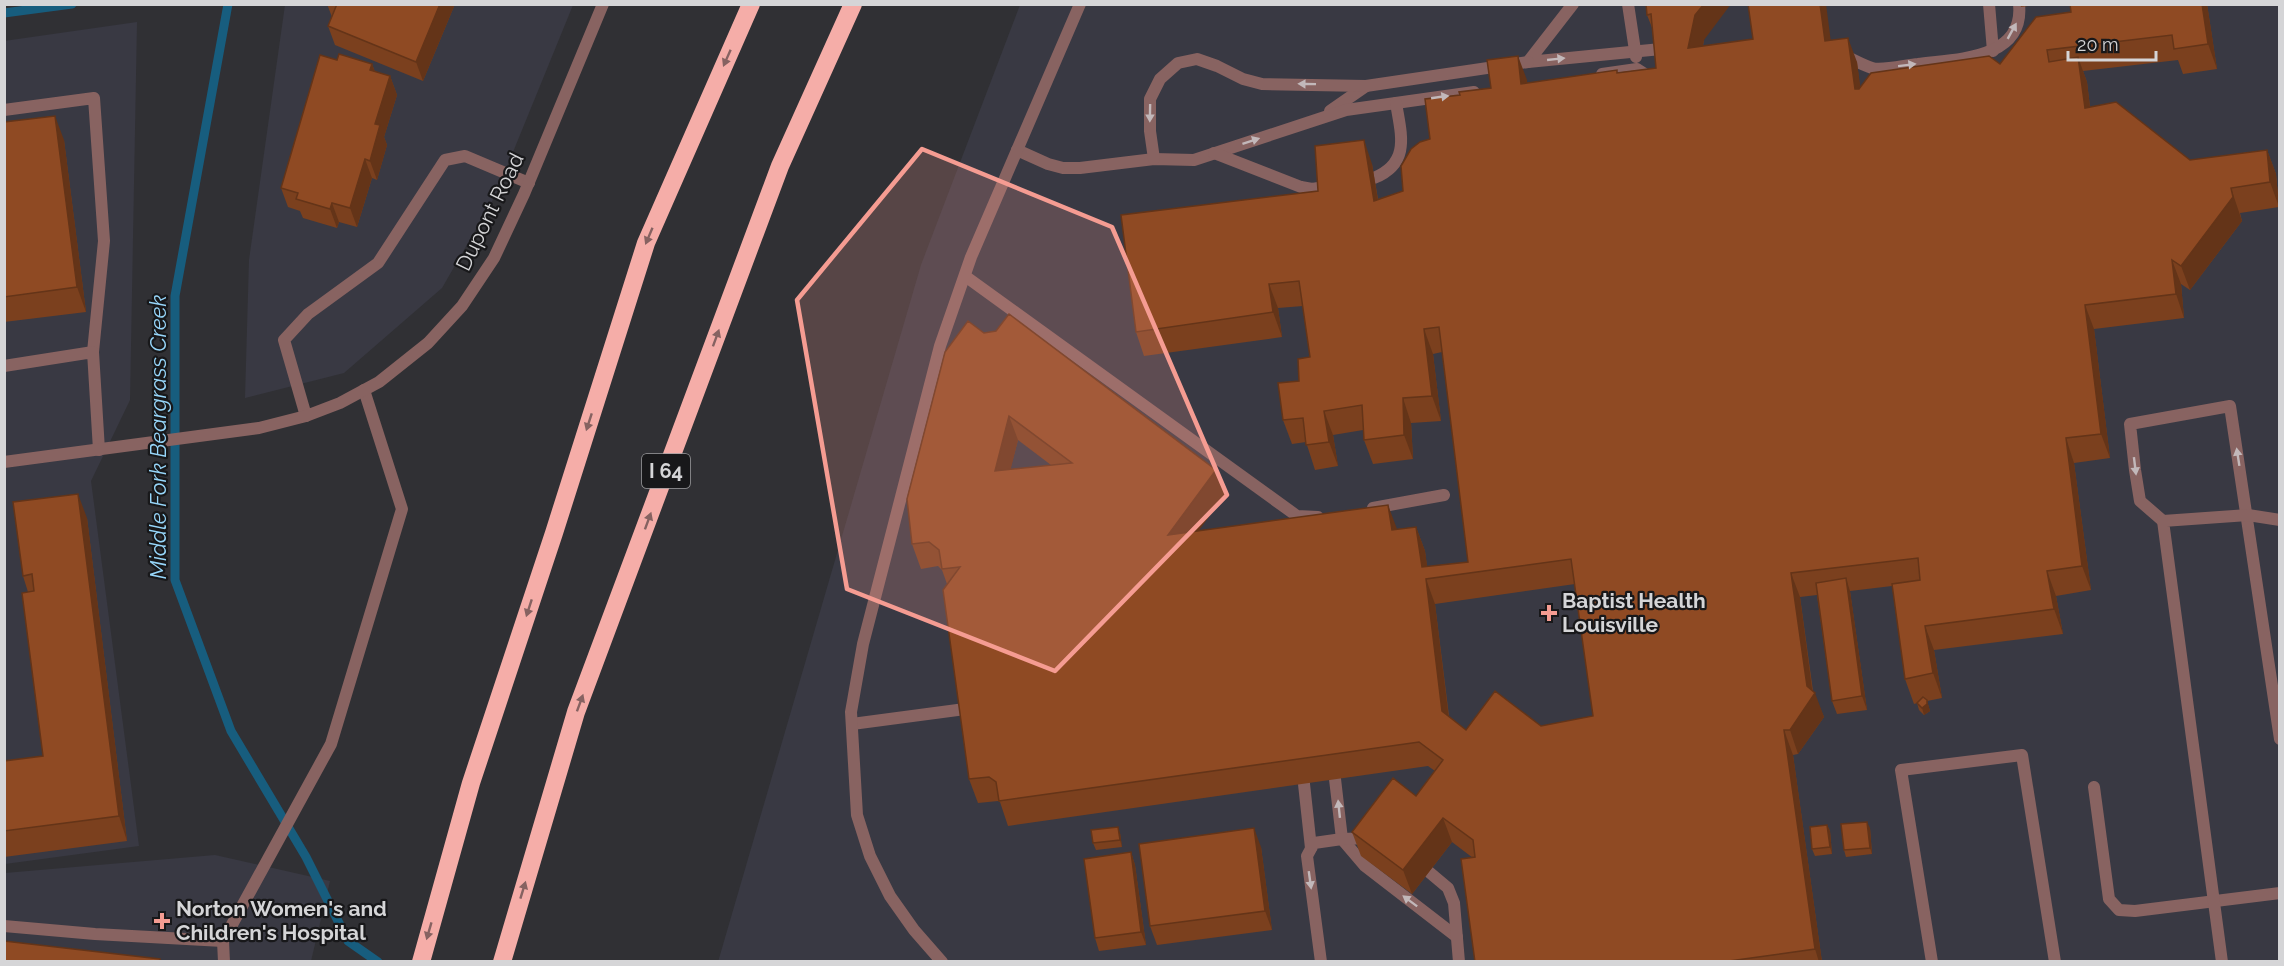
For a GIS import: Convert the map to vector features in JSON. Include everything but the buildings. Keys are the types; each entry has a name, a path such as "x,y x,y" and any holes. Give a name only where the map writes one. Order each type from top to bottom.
{"highway":[{"path":"421,962 471,783 558,522 646,243 751,4"},
{"name":"I 64","path":"504,954 580,701 780,166 853,4"}],"street":[{"path":"942,962 914,930 890,896 870,856 857,815 851,712 863,644 940,346 965,276 1080,4"},
{"path":"1528,62 1573,4"},
{"path":"1628,4 1637,69"},
{"path":"1989,4 1993,51"},
{"path":"1858,70 1975,57 1993,51 2001,47 2011,35 2018,20 2019,4"},
{"name":"Dupont Road","path":"4,462 259,428 306,416 340,403 379,382 428,343 462,306 494,258 529,183 599,6"},
{"path":"1154,159 1150,131 1150,99 1160,79 1178,63 1197,59 1243,79 1262,84 1366,86 1528,62 1661,49"},
{"path":"1832,50 1874,69"},
{"path":"1584,76 1637,69 1665,87"},
{"path":"1321,118 1366,86"},
{"path":"1017,150 1063,168 1154,159 1194,160 1346,110 1485,90"},
{"path":"4,110 94,98 104,241 93,352 99,450"},
{"path":"1374,178 1388,173 1398,160 1402,143 1396,103"},
{"path":"1214,153 1301,187 1312,189 1325,187"},
{"path":"306,416 284,340 308,314 378,263 445,160 465,156 529,183"},
{"path":"965,276 1297,516 1316,518 1328,516"},
{"path":"4,366 93,352"},
{"path":"224,962 223,941 332,744 402,510 364,390"},
{"path":"2222,962 2163,521 2140,501 2134,470 2130,424 2230,406 2280,739"},
{"path":"1363,509 1444,495"},
{"path":"2163,521 2248,515 2280,520"},
{"path":"852,724 965,709"},
{"path":"1932,962 1901,770 2022,755 2055,962"},
{"path":"1335,779 1342,839 1365,866 1457,937"},
{"path":"1304,784 1311,848"},
{"path":"2094,787 2109,899 2119,910 2135,911 2280,893"},
{"path":"1321,962 1307,856 1314,843 1375,838"},
{"path":"1429,872 1448,888 1454,903 1459,962"},
{"path":"4,926 223,941"}],"highlighted area":[{"path":"922,149 1112,227 1227,495 1055,671 847,589 797,300"}],"shaded area":[{"path":"285,5 573,5 495,196 442,288 344,373 245,398 249,260"},
{"name":"Baptist Health Louisville","path":"1020,5 2279,5 2279,961 718,962 921,265"},
{"path":"137,22 130,400 91,481 139,846 5,864 4,41"},
{"name":"Norton Women's and Children's Hospital","path":"215,855 330,881 311,961 5,962 5,873"}],"waterway":[{"path":"4,13 72,4"},
{"name":"Middle Fork Beargrass Creek","path":"228,4 175,296 175,580 231,731 306,857 348,941 378,962"}],"place":[{"name":"Baptist Health Louisville","path":"1549,613"},
{"name":"Norton Women's and Children's Hospital","path":"162,921"}]}
